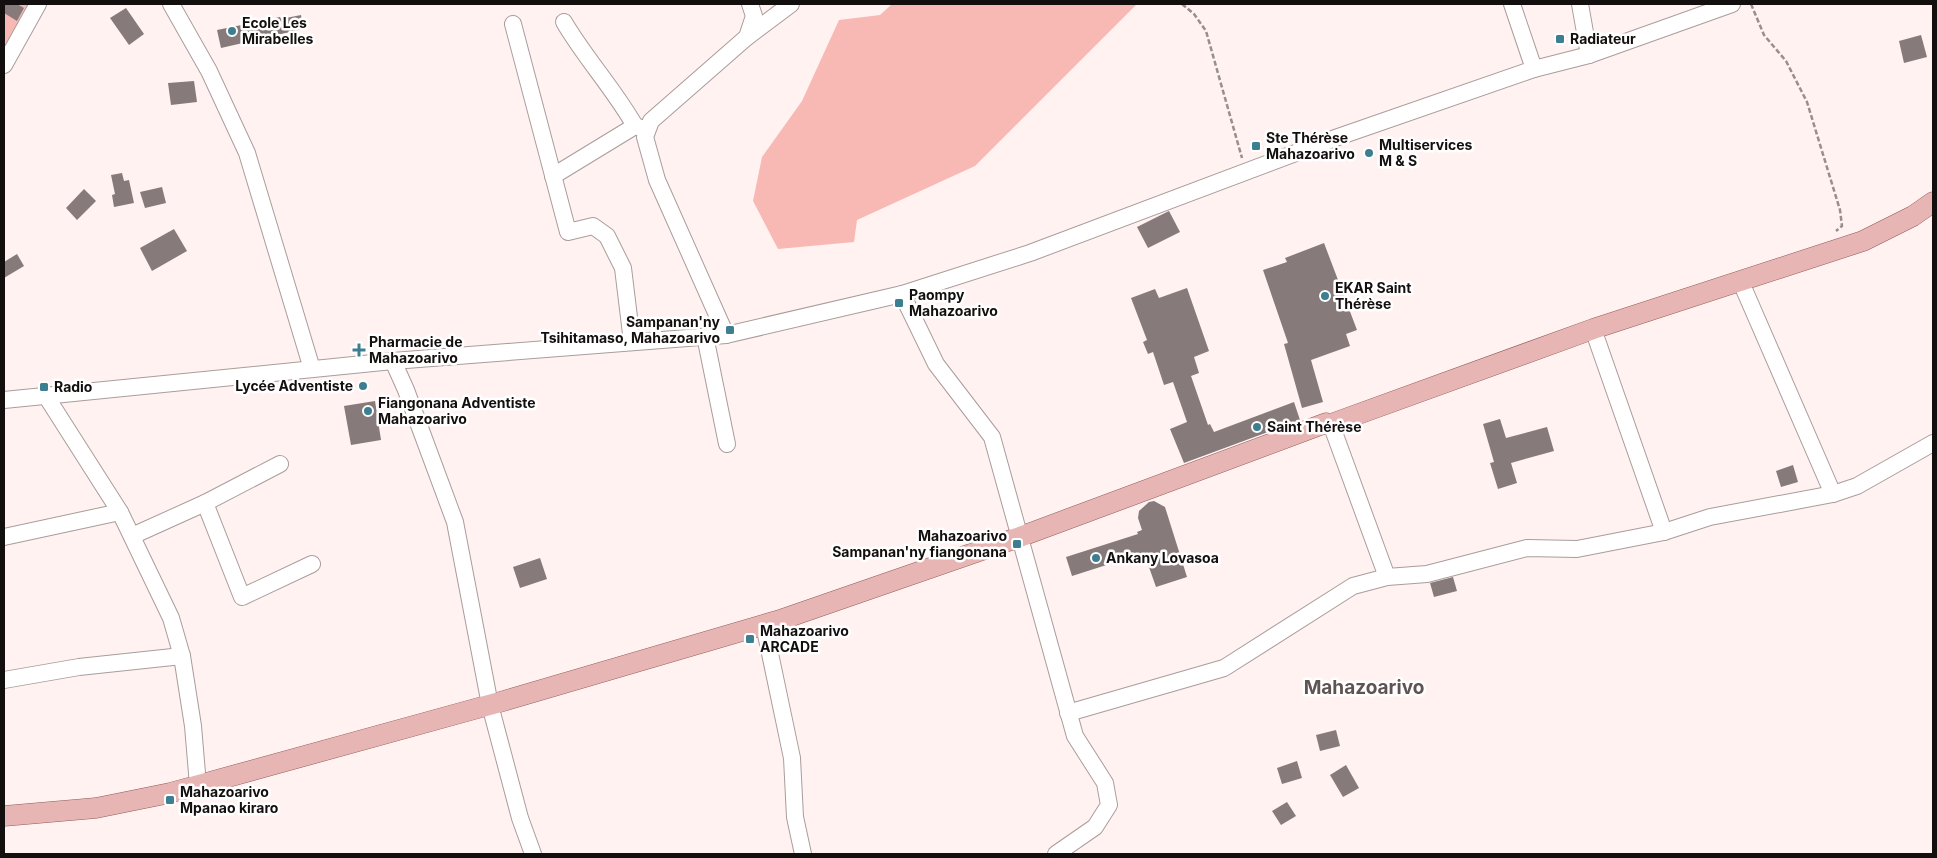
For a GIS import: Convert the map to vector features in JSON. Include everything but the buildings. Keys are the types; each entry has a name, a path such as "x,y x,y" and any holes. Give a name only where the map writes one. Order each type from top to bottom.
{"main road":[{"path":"4,816 96,808 170,793 490,705 764,625 1020,536 1326,423 1331,424 1593,329 1863,241 1913,216 1933,202"}],"street":[{"path":"4,65 38,4"},
{"path":"171,4 209,71 247,153 312,369"},
{"path":"747,37 754,16 750,4"},
{"path":"553,176 651,121 747,37 791,4"},
{"path":"1512,4 1534,69"},
{"path":"1580,4 1589,55"},
{"path":"4,400 393,361 726,335 902,294 1030,253 1338,137 1534,69 1589,55 1732,4"},
{"path":"564,22 580,50 641,128 657,180 726,335"},
{"path":"513,24 568,232 593,226 607,236 623,268 632,342"},
{"path":"1740,280 1833,494"},
{"path":"902,294 936,364 992,437 1075,736 1105,783 1109,804 1095,827 1056,854"},
{"path":"1593,329 1664,532"},
{"path":"705,336 728,444"},
{"path":"393,361 413,407 455,522 490,705 520,818 533,854"},
{"path":"46,396 120,512 172,618 182,656 193,726 198,785"},
{"path":"1331,424 1388,577"},
{"path":"1068,712 1224,668 1353,586 1388,577 1427,574 1527,548 1577,550 1664,532 1710,517 1833,494 1857,486 1933,443"},
{"path":"132,536 205,503 280,464"},
{"path":"205,503 242,598 312,564"},
{"path":"4,537 120,512"},
{"path":"764,625 792,758 795,817 803,854"},
{"path":"4,680 79,667 182,656"}],"path":[{"path":"1182,4 1194,14 1206,31 1246,172"},
{"path":"1751,4 1764,35 1786,62 1807,102 1840,210 1842,226 1835,232"}],"shaded area":[{"path":"4,4 35,4 4,61"},
{"path":"892,4 1137,4 975,166 857,220 854,242 778,249 753,201 762,157 802,101 839,20 880,15"}],"place":[{"name":"Ecole Les Mirabelles","path":"232,31"},
{"name":"Radiateur","path":"1560,39"},
{"name":"Ste Thérèse Mahazoarivo","path":"1256,146"},
{"name":"Multiservices M & S","path":"1369,153"},
{"name":"EKAR Saint Thérèse","path":"1325,296"},
{"name":"Paompy Mahazoarivo","path":"899,303"},
{"name":"Sampanan'ny Tsihitamaso, Mahazoarivo","path":"730,330"},
{"name":"Pharmacie de Mahazoarivo","path":"359,350"},
{"name":"Lycée Adventiste","path":"363,386"},
{"name":"Radio","path":"44,387"},
{"name":"Fiangonana Adventiste Mahazoarivo","path":"368,411"},
{"name":"Saint Thérèse","path":"1257,427"},
{"name":"Mahazoarivo Sampanan'ny fiangonana","path":"1017,544"},
{"name":"Ankany Lovasoa","path":"1096,558"},
{"name":"Mahazoarivo ARCADE","path":"750,639"},
{"name":"Mahazoarivo Mpanao kiraro","path":"170,800"}],"district":[{"name":"Mahazoarivo","path":"1364,687"}]}
